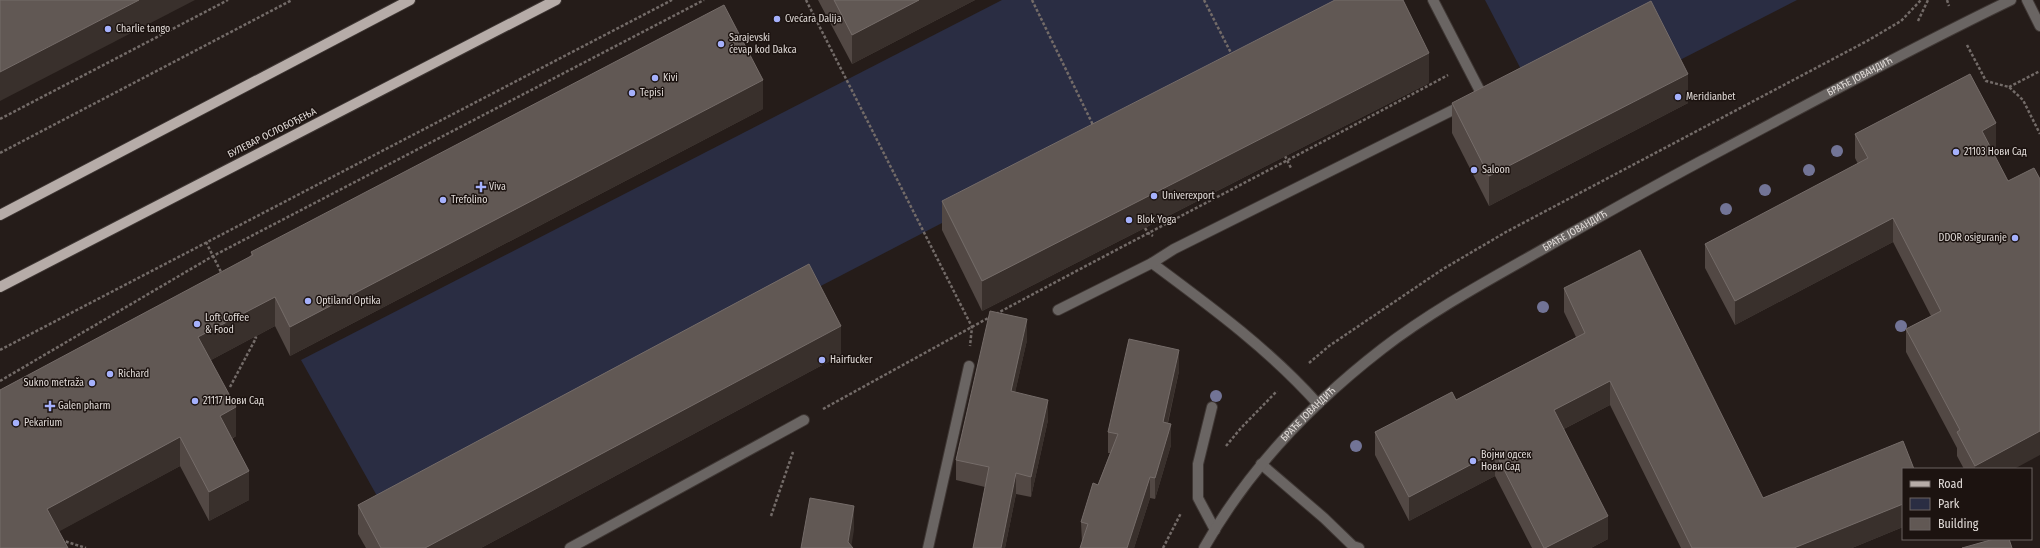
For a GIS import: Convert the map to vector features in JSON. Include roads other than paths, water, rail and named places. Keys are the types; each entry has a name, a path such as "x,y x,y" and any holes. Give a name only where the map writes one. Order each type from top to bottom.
{"main road":[{"path":"0,215 410,0"},
{"name":"БУЛЕВАР ОСЛОБОЂЕЊА","path":"0,287 556,0"}],"street":[{"path":"1058,310 1152,263 1174,249 1482,95 1468,64 1433,0"},
{"name":"БРАЋЕ ЈОВАНДИЋ","path":"1204,548 1261,464 1318,404 1383,348 1504,272 1652,187 1902,54 2011,0"},
{"path":"2027,0 2040,26"},
{"path":"1152,263 1212,308 1292,375 1318,404"},
{"path":"928,548 969,366"},
{"path":"1212,406 1198,464 1198,498 1215,530"},
{"path":"570,548 804,420"},
{"path":"1261,464 1324,518 1352,546 1359,548"}],"place":[{"name":"Cvećara Dalija","path":"777,19"},
{"name":"Charlie tango","path":"108,29"},
{"name":"Sarajevski ćevap kod Dakca","path":"721,44"},
{"name":"Kivi","path":"655,78"},
{"name":"Tepisi","path":"632,93"},
{"name":"Meridianbet","path":"1678,97"},
{"name":"21103 Нови Сад","path":"1956,152"},
{"name":"Saloon","path":"1474,170"},
{"name":"Viva","path":"481,187"},
{"name":"Univerexport","path":"1154,196"},
{"name":"Trefolino","path":"443,200"},
{"name":"Blok Yoga","path":"1129,220"},
{"name":"DDOR osiguranje","path":"2015,238"},
{"name":"Optiland Optika","path":"308,301"},
{"name":"Loft Coffee & Food","path":"197,324"},
{"name":"Hairfucker","path":"822,360"},
{"name":"Richard","path":"110,374"},
{"name":"Sukno metraža","path":"92,383"},
{"name":"21117 Нови Сад","path":"195,401"},
{"name":"Galen pharm","path":"50,406"},
{"name":"Pekarium","path":"16,423"},
{"name":"Војни одсек Нови Сад","path":"1473,461"}]}
